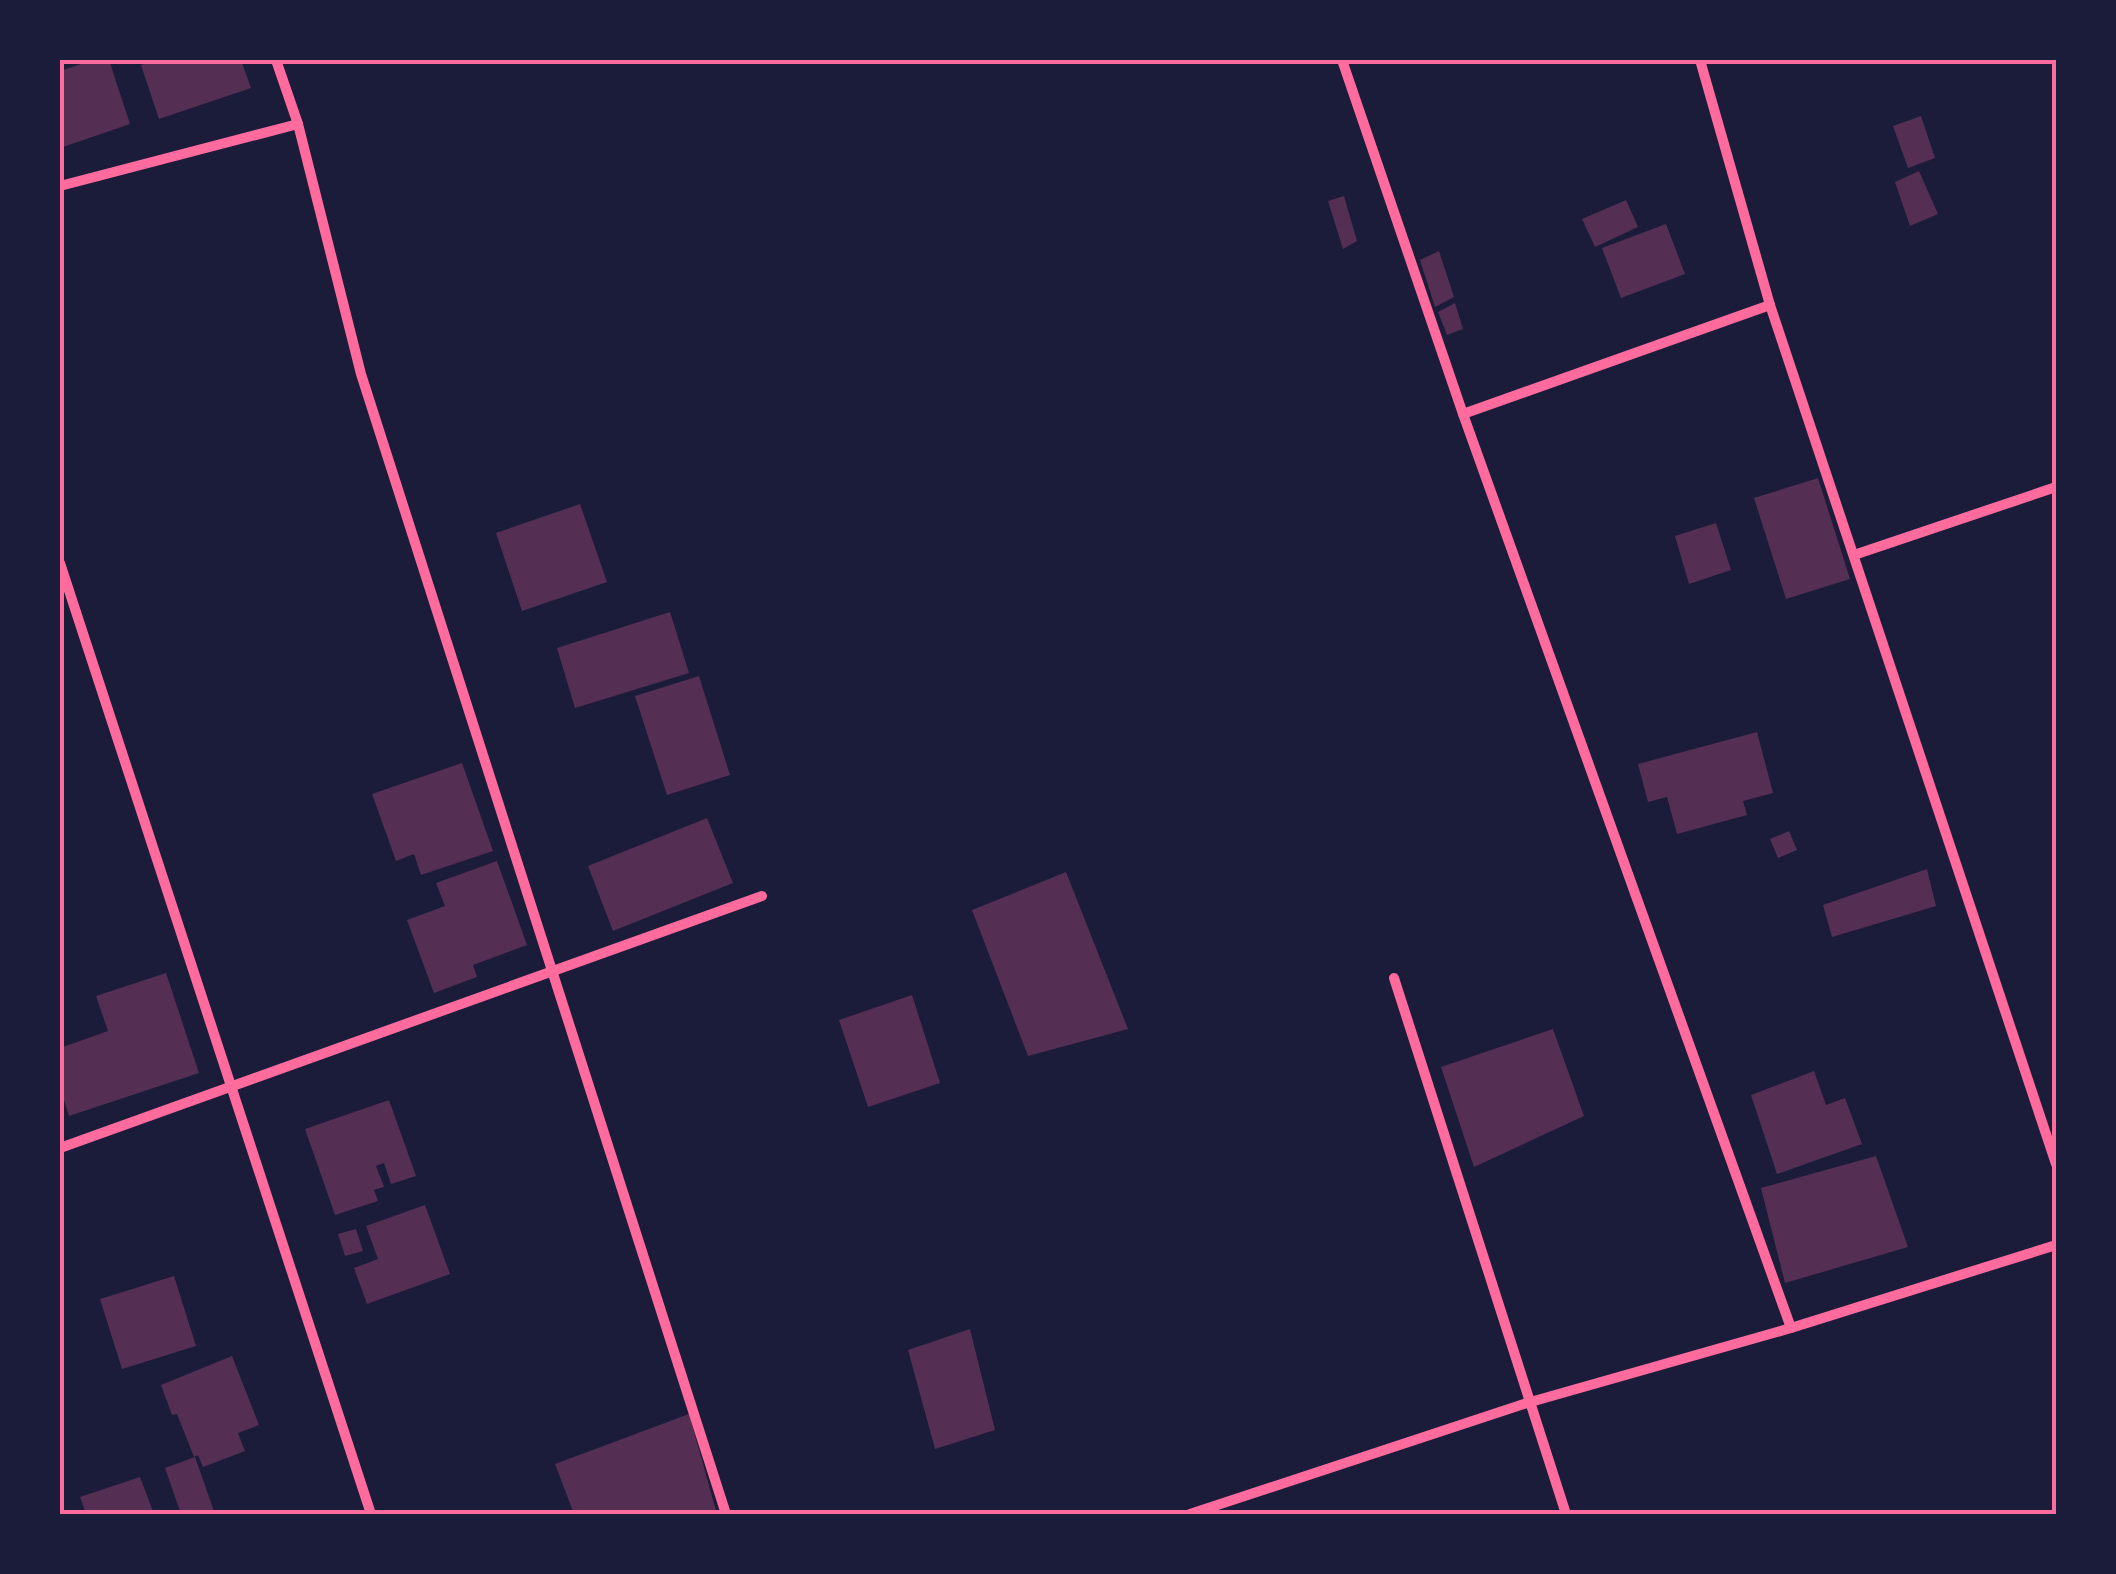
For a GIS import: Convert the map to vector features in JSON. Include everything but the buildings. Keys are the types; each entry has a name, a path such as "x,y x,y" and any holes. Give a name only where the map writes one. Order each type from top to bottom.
{"street":[{"path":"276,60 298,124 360,374 726,1514"},
{"path":"1342,60 1463,414 1791,1328"},
{"path":"1700,60 1770,305 2056,1164"},
{"path":"60,186 298,124"},
{"path":"1463,414 1770,305"},
{"path":"1854,556 2056,487"},
{"path":"60,563 228,1087 371,1514"},
{"path":"60,1148 762,896"},
{"path":"1394,978 1527,1403 1566,1514"},
{"path":"1190,1514 1527,1403 1791,1328 2056,1245"}]}
